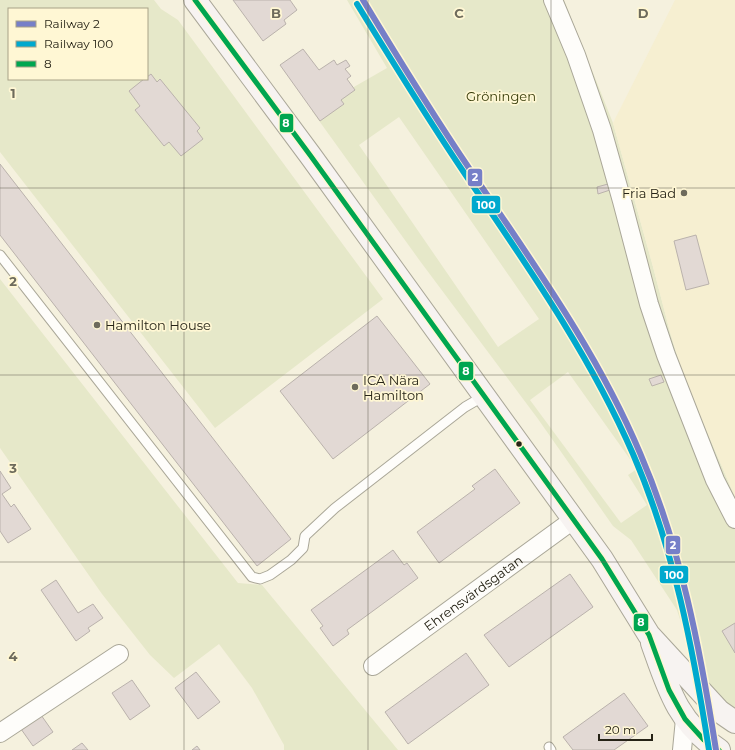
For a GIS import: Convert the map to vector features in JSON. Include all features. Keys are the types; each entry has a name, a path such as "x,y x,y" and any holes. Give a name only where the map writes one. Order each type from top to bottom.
{"street":[{"path":"195,0 320,168 602,559 649,635 719,711 735,722"},
{"path":"553,0 576,55 602,130 649,304 666,355 715,480 735,519"},
{"name":"Ehrensvärdsgatan","path":"373,666 573,520"},
{"path":"649,635 669,690 685,719 704,740 719,750"},
{"path":"0,733 119,654"},
{"path":"682,750 685,719"}],"lane":[{"path":"0,255 252,577 260,579 270,575 290,560 303,548 305,536 335,508 465,407 484,396"}],"green space":[{"path":"0,0 154,0 161,9 178,20 383,299 215,428 0,152"},
{"name":"Gröningen","path":"347,0 564,0 613,123 684,378 735,497 735,716 716,699 692,657 677,610 631,540 613,526 538,419 420,261 312,111 387,68","holes":["399,117 539,319 498,347 359,145","568,372 637,469 628,475 647,505 621,523 530,400"]},
{"path":"0,279 238,583 262,585 398,750 284,750 284,745 252,688 219,644 174,678 150,655 102,594 0,448"}],"sand":[{"name":"Fria Bad","path":"675,0 735,0 735,497 684,378 613,123"}],"building":[{"path":"233,0 290,0 297,10 284,20 286,24 263,41"},
{"path":"303,49 319,70 334,60 337,65 346,60 350,66 345,69 351,76 347,79 355,90 341,100 344,104 320,121 280,65"},
{"path":"151,74 157,82 160,79 200,128 197,131 203,139 181,156 169,142 164,146 135,110 140,106 129,91 143,80 148,80 148,76"},
{"name":"Hamilton House","path":"0,164 291,539 257,566 0,235"},
{"path":"608,184 610,190 598,194 597,187"},
{"path":"696,235 709,284 686,290 674,241"},
{"name":"ICA Nära Hamilton","path":"377,316 430,384 333,459 280,391"},
{"path":"661,375 664,382 652,386 649,379"},
{"path":"495,469 520,503 439,563 417,532 475,489 472,486"},
{"path":"0,471 11,488 2,494 11,507 14,504 31,529 8,543 0,531"},
{"path":"393,550 404,565 407,563 418,578 347,630 349,634 333,646 320,628 323,626 311,610"},
{"path":"570,574 593,607 509,667 484,635"},
{"path":"56,580 78,613 93,604 103,618 88,628 90,631 76,641 41,590"},
{"path":"735,623 735,653 722,631"},
{"path":"466,653 489,685 408,744 385,712"},
{"path":"196,672 220,702 198,719 175,688"},
{"path":"132,680 150,706 130,720 112,693"},
{"path":"624,693 648,726 614,750 573,750 563,737"},
{"path":"41,715 53,732 33,746 21,729"},
{"path":"82,743 88,750 72,750"},
{"path":"197,746 200,750 192,750"}],"rail line":[{"name":"2","path":"363,0 443,129 540,273 584,343 623,415 654,489 678,562 696,636 716,750"},
{"name":"100","path":"357,4 437,132 511,242 577,345 616,417 647,490 671,562 689,637 709,750"}],"transit line":[{"name":"8","path":"195,0 310,155 602,559 649,635 669,690 685,719 704,740 719,750"}],"place":[{"name":"Fria Bad","path":"684,193"},
{"name":"Hamilton House","path":"97,325"},
{"name":"ICA Nära Hamilton","path":"355,387"}]}
